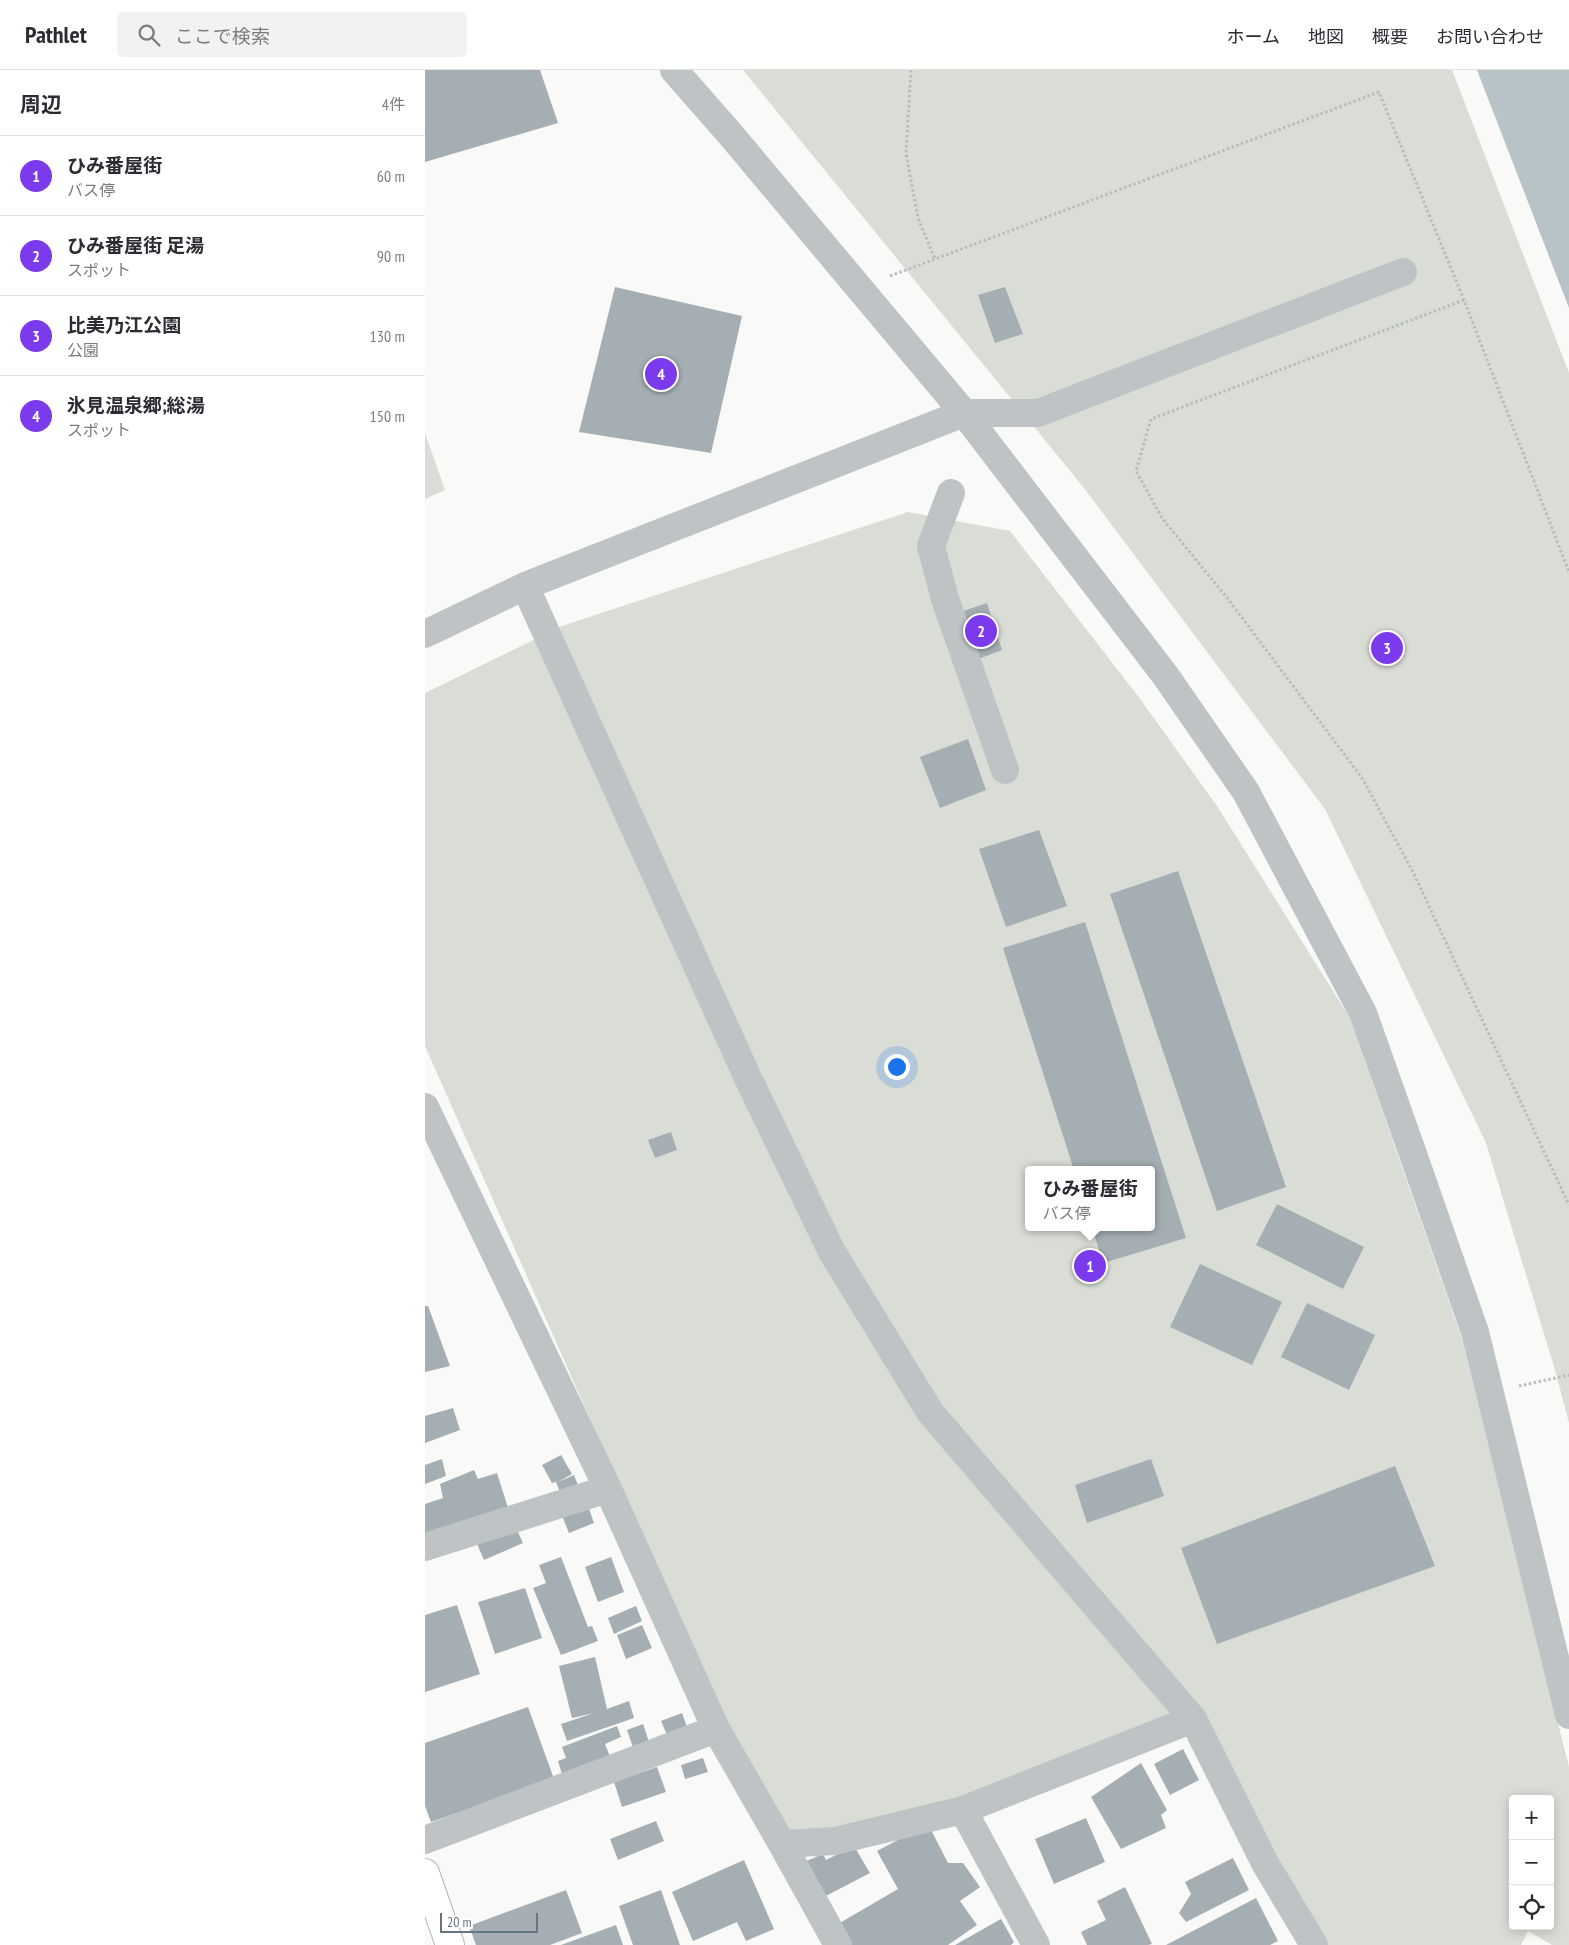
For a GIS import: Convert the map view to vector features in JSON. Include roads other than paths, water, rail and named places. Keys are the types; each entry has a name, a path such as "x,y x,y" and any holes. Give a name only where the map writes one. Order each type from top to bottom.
{"main road":[{"path":"425,1873 450,1945"}],"street":[{"path":"674,70 731,134 964,413 1165,675 1251,801 1363,1013 1475,1332 1569,1715"},
{"path":"425,634 525,586 964,413 1038,413 1403,272"},
{"path":"951,493 931,546 945,599 1005,770"},
{"path":"525,586 747,1076 831,1252 930,1412 1193,1719 1265,1863 1314,1945"},
{"path":"425,1106 608,1490 716,1729 838,1945"},
{"path":"425,1546 608,1490"},
{"path":"782,1844 835,1841 963,1810 1193,1719"},
{"path":"425,1840 716,1729"},
{"path":"963,1810 1036,1945"}],"place":[{"name":"氷見温泉郷;総湯","path":"661,374"},
{"name":"ひみ番屋街 足湯","path":"981,631"},
{"name":"比美乃江公園","path":"1387,648"},
{"name":"ひみ番屋街","path":"1090,1266"}]}
